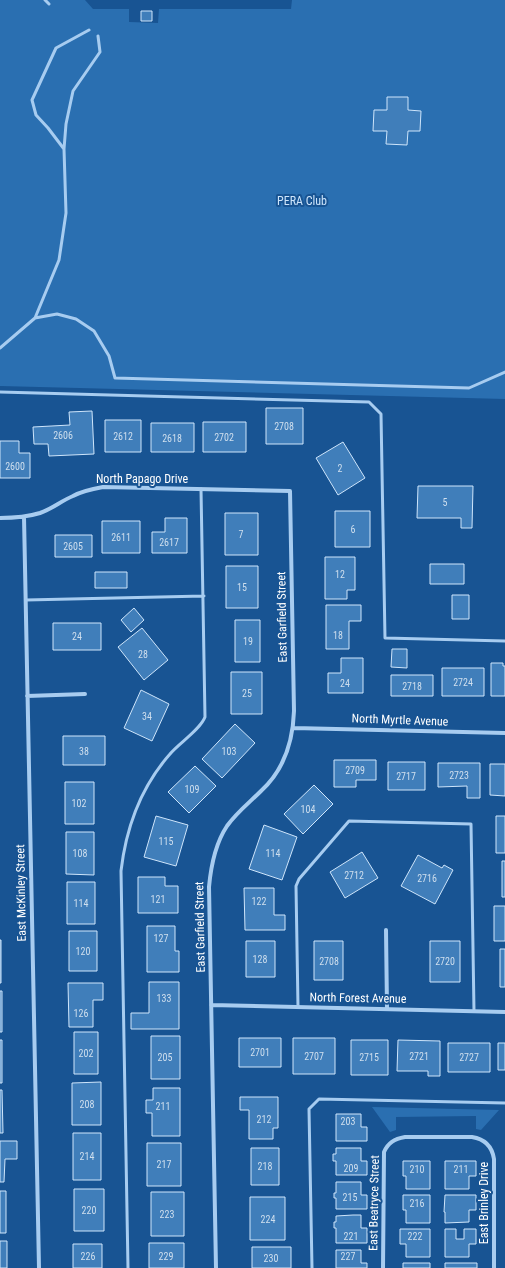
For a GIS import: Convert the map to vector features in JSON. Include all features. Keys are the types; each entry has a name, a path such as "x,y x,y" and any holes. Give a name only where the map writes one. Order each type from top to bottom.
{"street":[{"name":"North Papago Drive","path":"0,518 24,517 40,513 71,496 92,489 113,487 290,492"},
{"name":"East Garfield Street","path":"216,1268 209,887 212,862 227,827 242,808 261,791 278,771 289,749 294,728 290,492"},
{"name":"East McKinley Street","path":"24,517 39,1268"},
{"path":"28,696 86,694"},
{"name":"North Myrtle Avenue","path":"294,728 505,733"},
{"path":"386,930 387,1009"},
{"name":"North Forest Avenue","path":"211,1005 505,1012"},
{"name":"East Brinley Drive","path":"392,1141 405,1137 472,1137 485,1141 493,1152 494,1159 494,1268"},
{"name":"East Beatryce Street","path":"383,1268 383,1159 387,1146 392,1141"}],"lane":[{"path":"45,0 49,4"},
{"path":"64,149 48,128 36,116 32,100 56,48 89,30"},
{"path":"0,348 35,318 59,260 66,213 64,149 66,124 73,92 100,52 98,36"},
{"path":"35,318 57,314 76,319 94,331 109,356 115,378 469,388 505,372"},
{"path":"0,392 369,402 381,414 385,638 505,642"},
{"path":"128,1268 120,889 122,860 131,820 147,786 169,755 201,725 205,717 201,489"},
{"path":"26,600 204,596"},
{"path":"298,1007 296,886 299,879 349,821 471,824 474,1011"},
{"path":"312,1268 309,1109 319,1099 505,1103"}],"green space":[{"name":"PERA Club","path":"0,0 85,0 93,9 129,9 129,22 158,23 159,9 291,9 292,0 505,0 505,399 0,386"},
{"path":"372,1107 499,1110 481,1130 476,1129 476,1116 396,1117 396,1130 390,1132"}],"building":[{"path":"141,11 152,11 152,21 141,21"},
{"path":"387,97 408,97 408,110 421,111 420,131 408,131 407,145 386,144 387,131 373,131 374,110 387,110"},
{"path":"266,408 303,408 303,444 266,444"},
{"path":"92,411 94,454 49,456 48,444 34,444 33,427 70,425 69,412"},
{"path":"105,420 141,420 141,452 105,452"},
{"path":"203,422 246,422 246,452 203,452"},
{"path":"151,423 194,423 194,452 151,452"},
{"path":"0,441 19,441 19,453 30,453 30,478 0,478"},
{"path":"343,442 365,478 338,495 316,458"},
{"path":"418,486 473,486 472,528 461,528 461,518 417,518"},
{"path":"335,511 370,511 370,547 335,547"},
{"path":"225,513 258,513 258,555 225,555"},
{"path":"165,518 187,518 187,553 152,553 152,532 165,532"},
{"path":"102,521 140,521 140,553 102,553"},
{"path":"55,535 92,535 92,557 55,557"},
{"path":"325,557 355,557 355,590 347,590 347,599 325,599"},
{"path":"430,564 464,564 464,584 430,584"},
{"path":"226,566 258,566 258,608 226,608"},
{"path":"95,572 127,572 127,588 95,588"},
{"path":"452,595 469,595 469,619 452,619"},
{"path":"326,605 361,605 361,621 349,621 349,649 326,649"},
{"path":"134,608 144,620 131,632 121,620"},
{"path":"235,620 260,620 260,662 235,662"},
{"path":"53,623 101,623 101,650 53,650"},
{"path":"142,628 168,660 144,680 118,647"},
{"path":"392,649 407,649 407,668 391,667"},
{"path":"341,658 363,658 363,693 328,693 328,673 341,673"},
{"path":"491,663 503,663 503,666 505,666 505,696 491,696"},
{"path":"442,668 484,668 484,696 442,696"},
{"path":"231,672 262,672 262,714 231,714"},
{"path":"391,675 433,675 433,696 391,696"},
{"path":"141,690 169,704 152,741 124,728"},
{"path":"235,724 255,743 222,778 202,759"},
{"path":"63,736 105,736 105,765 63,765"},
{"path":"334,760 376,760 376,780 356,780 356,787 334,787"},
{"path":"388,762 425,762 425,790 388,790"},
{"path":"438,763 480,763 480,798 467,798 467,786 438,787"},
{"path":"490,764 505,764 505,796 490,795"},
{"path":"195,766 216,786 189,813 168,792"},
{"path":"65,782 94,782 94,824 65,824"},
{"path":"314,785 333,804 303,834 284,814"},
{"path":"156,816 188,825 176,866 144,857"},
{"path":"496,816 505,816 505,853 496,853"},
{"path":"264,825 297,837 282,880 249,869"},
{"path":"66,832 94,832 94,875 66,874"},
{"path":"362,852 378,878 345,898 330,872"},
{"path":"418,855 442,868 444,865 453,870 435,904 401,886"},
{"path":"502,861 505,861 505,897 502,897"},
{"path":"138,877 165,877 165,886 178,886 178,913 138,913"},
{"path":"67,882 95,882 95,924 67,924"},
{"path":"244,888 274,888 274,915 285,915 285,930 245,930"},
{"path":"494,906 505,906 505,941 494,941"},
{"path":"147,926 175,926 175,951 179,951 179,972 147,972"},
{"path":"69,931 97,931 97,971 69,971"},
{"path":"1,940 1,983 0,983"},
{"path":"246,941 275,941 275,977 246,977"},
{"path":"314,941 343,941 343,980 314,980"},
{"path":"430,941 460,941 460,982 430,982"},
{"path":"500,949 505,949 505,987 500,987"},
{"path":"149,982 179,982 179,1029 131,1029 131,1013 149,1013"},
{"path":"68,983 103,983 103,1000 93,1000 93,1027 69,1027"},
{"path":"0,991 2,991 2,1032 0,1032"},
{"path":"74,1032 98,1032 98,1074 74,1074"},
{"path":"151,1036 180,1036 180,1079 151,1079"},
{"path":"239,1038 281,1038 281,1067 239,1067"},
{"path":"293,1038 335,1038 335,1074 293,1074"},
{"path":"0,1040 2,1040 2,1083 0,1083"},
{"path":"351,1040 388,1040 388,1075 351,1075"},
{"path":"398,1040 440,1041 440,1076 428,1076 428,1071 397,1071"},
{"path":"448,1043 490,1043 490,1072 448,1072"},
{"path":"498,1043 505,1043 505,1070 498,1070"},
{"path":"101,1082 101,1125 72,1125 72,1083"},
{"path":"153,1088 180,1088 180,1136 152,1136 152,1113 146,1113 146,1100 153,1100"},
{"path":"0,1090 2,1090 3,1133 0,1133"},
{"path":"240,1097 278,1097 278,1128 273,1128 273,1139 249,1139 249,1110 240,1110"},
{"path":"336,1114 361,1114 361,1127 367,1127 367,1141 336,1141"},
{"path":"73,1133 101,1133 101,1180 73,1180"},
{"path":"0,1141 17,1141 17,1159 5,1159 4,1182 0,1182"},
{"path":"147,1143 181,1143 181,1186 147,1186"},
{"path":"251,1148 279,1148 279,1185 251,1185"},
{"path":"336,1148 361,1148 361,1161 367,1161 367,1175 336,1175 336,1161 333,1161 333,1154 336,1154"},
{"path":"403,1161 430,1161 430,1189 406,1189 406,1176 403,1176"},
{"path":"445,1161 476,1161 476,1176 469,1176 469,1189 445,1189"},
{"path":"336,1182 361,1182 361,1195 367,1195 367,1209 336,1209 336,1198 334,1198 334,1193 336,1193"},
{"path":"74,1189 104,1189 104,1231 74,1231"},
{"path":"0,1191 6,1191 6,1233 0,1233"},
{"path":"151,1192 184,1192 184,1236 151,1236"},
{"path":"403,1195 430,1195 430,1223 406,1223 406,1210 403,1210"},
{"path":"445,1195 476,1195 476,1210 469,1210 469,1222 445,1223"},
{"path":"250,1197 285,1197 285,1240 250,1240"},
{"path":"361,1215 361,1228 367,1228 367,1243 336,1243 336,1228 334,1228 334,1222 336,1222 336,1216"},
{"path":"400,1229 430,1229 430,1257 406,1257 406,1244 400,1244"},
{"path":"445,1229 456,1229 456,1239 464,1239 464,1229 476,1229 476,1244 469,1244 469,1257 445,1257"},
{"path":"0,1241 7,1241 7,1268 0,1268"},
{"path":"149,1243 184,1243 184,1268 149,1268"},
{"path":"73,1244 102,1244 102,1268 73,1268"},
{"path":"252,1247 291,1247 291,1268 252,1268"},
{"path":"336,1250 361,1250 361,1263 367,1263 367,1268 336,1268"},
{"path":"403,1263 430,1263 430,1268 403,1268"},
{"path":"445,1263 477,1263 477,1268 445,1268"}]}
